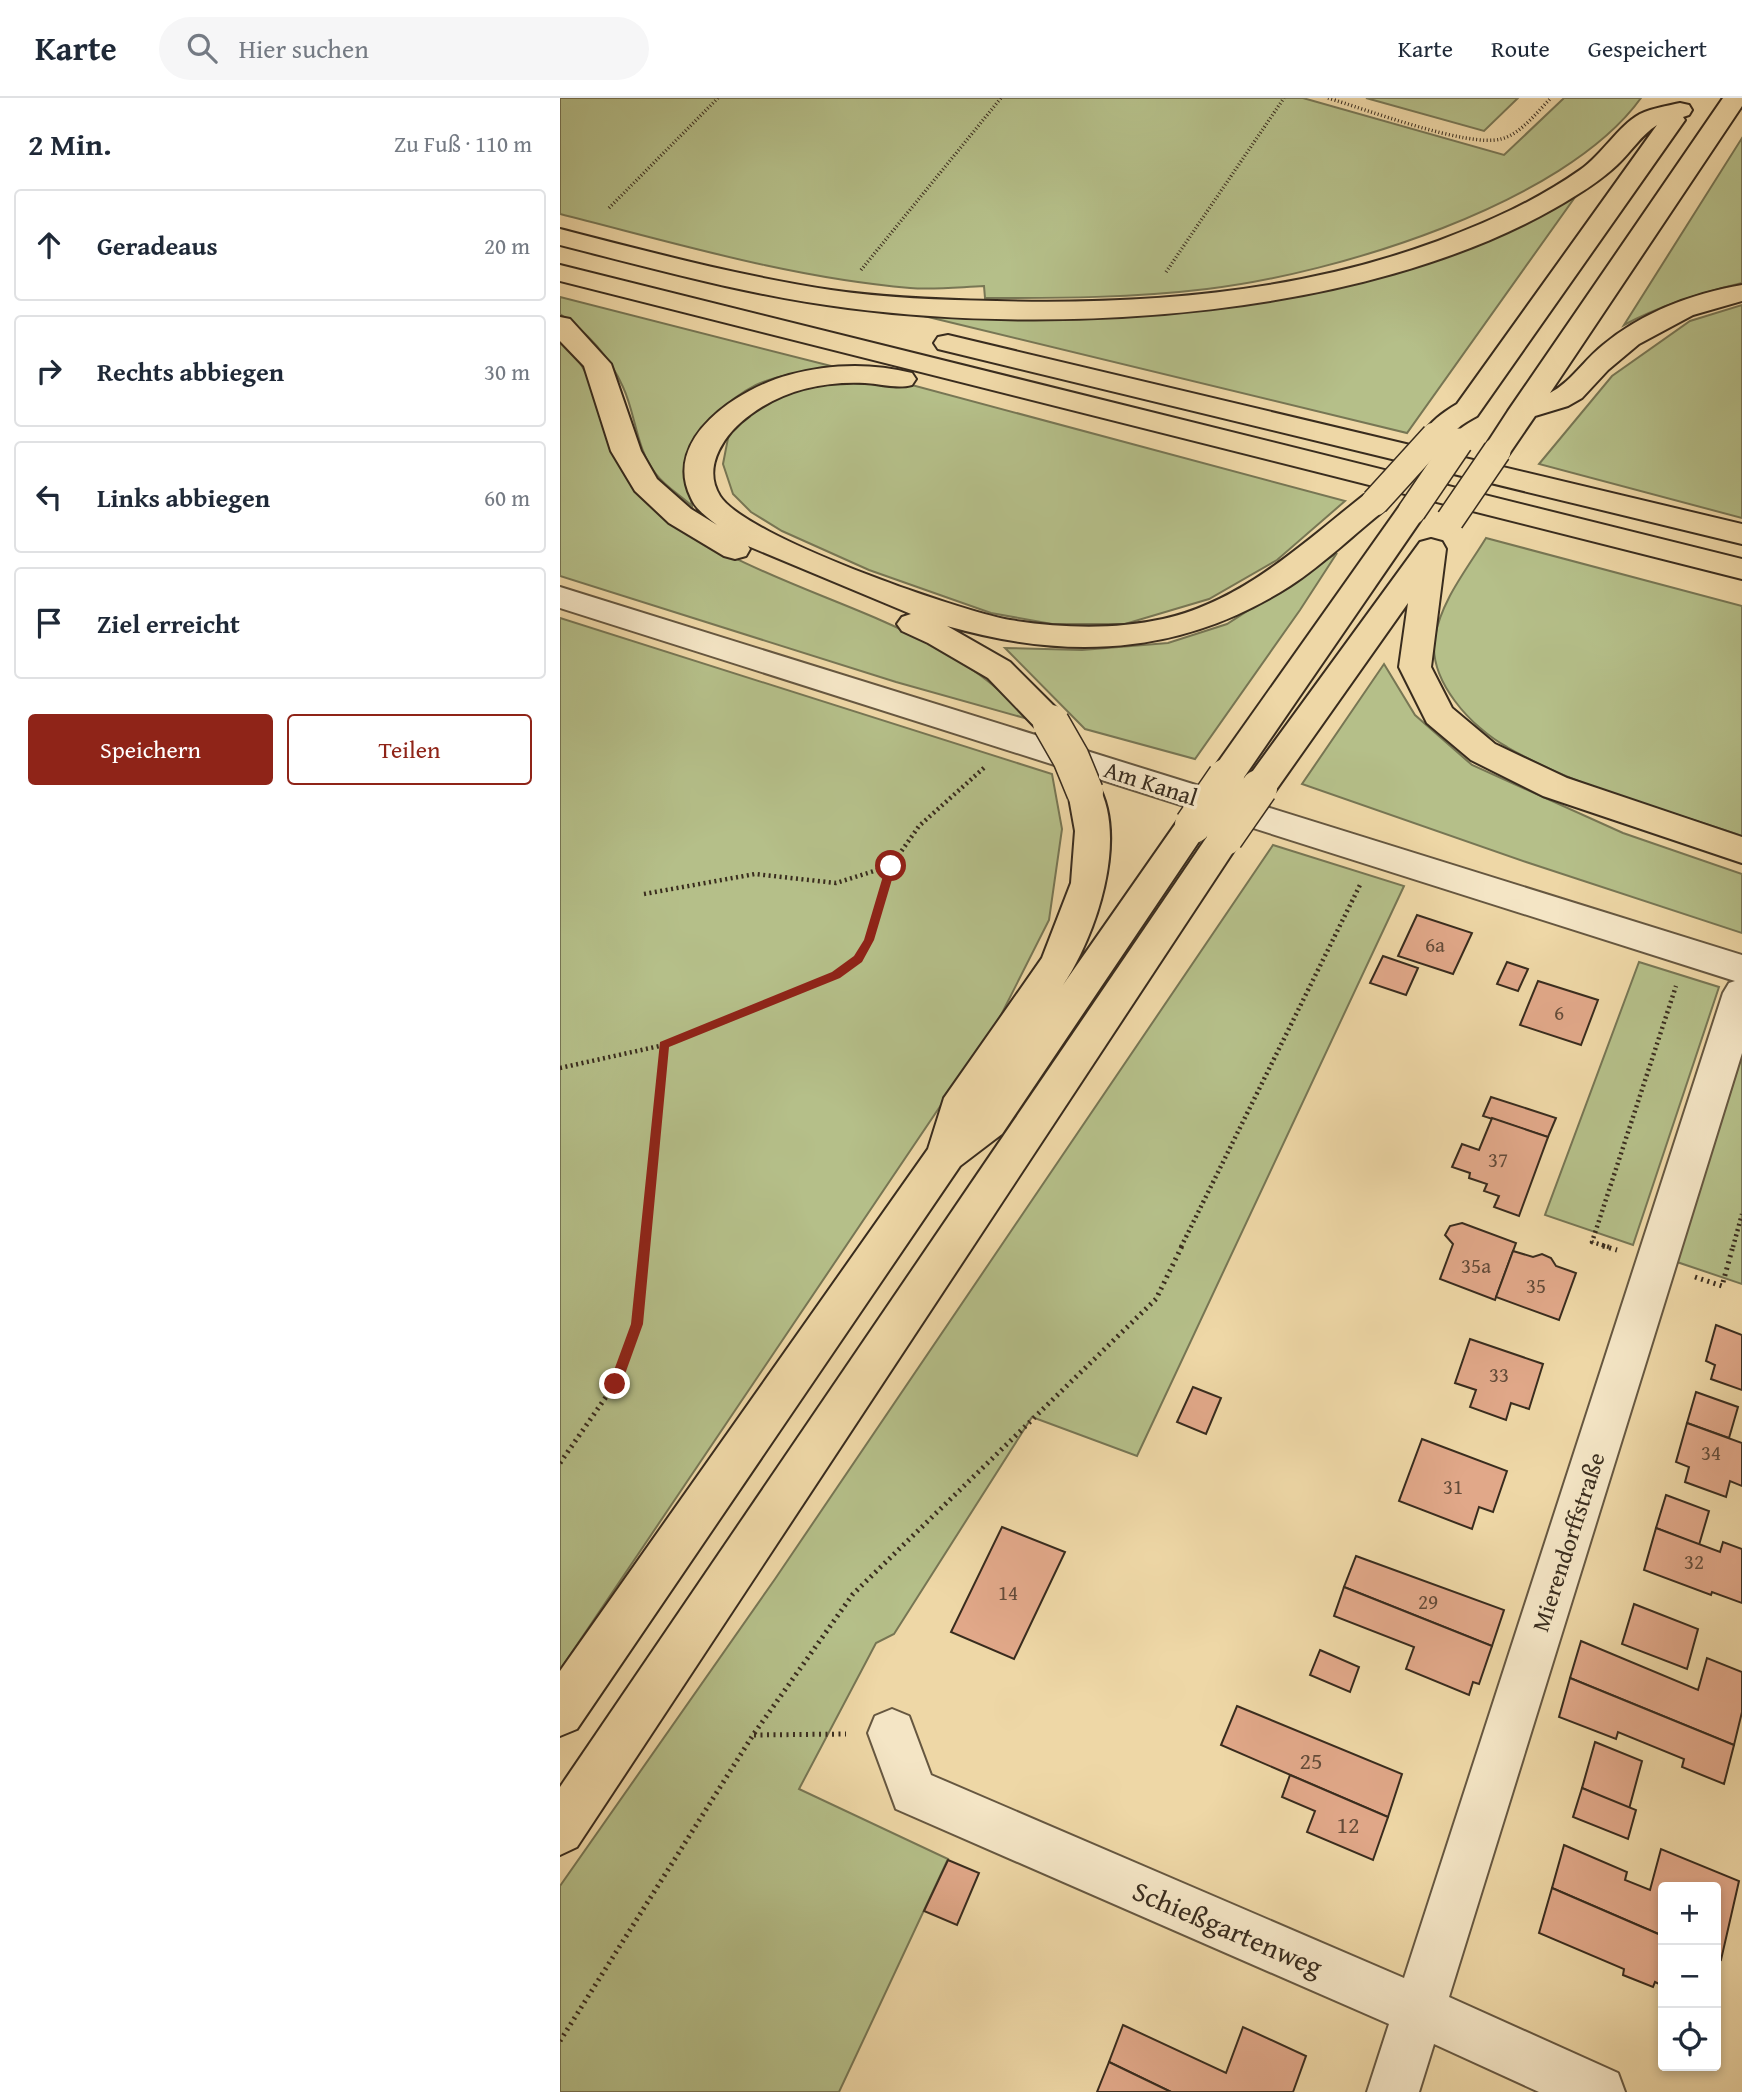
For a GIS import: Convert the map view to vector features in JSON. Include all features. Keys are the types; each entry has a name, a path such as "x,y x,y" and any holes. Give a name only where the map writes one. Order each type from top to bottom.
{"highway":[{"path":"560,1712 946,1154 988,1123 1209,831 1259,788 1431,549 1735,98"},
{"path":"560,237 742,283 833,298 926,307 1014,310 1106,310 1188,304 1278,291 1357,274 1443,247 1521,215 1574,186 1609,159 1647,120 1684,104"},
{"path":"986,380 929,385 895,378 848,374 795,382 754,399 722,422 703,445 698,474 706,499 740,529 785,552 963,620 1043,636 1107,639 1162,632 1225,608 1280,578 1375,502 1447,439 1467,432 1467,410 1684,104"},
{"path":"560,251 1742,534"},
{"path":"560,274 1742,569"},
{"path":"1522,411 1569,395 1599,363 1631,337 1670,315 1698,303 1742,293"},
{"path":"560,325 597,364 626,451 645,484 680,516 764,564 939,635 999,670 1051,723 1072,758 1085,792 1092,831 1089,883 1058,963 958,1109 946,1154"},
{"path":"560,1830 1209,831 1226,777 1412,511 1447,439"},
{"path":"1431,549 1415,667 1439,715 1483,752 1555,787 1742,850"}],"street":[{"name":"Am Kanal","path":"560,597 1742,969"},
{"name":"Mierendorffstraße","path":"1393,2092 1742,993"},
{"name":"Schießgartenweg","path":"892,1733 913,1792 1418,2010 1599,2092"}],"path":[{"path":"609,208 718,98"},
{"path":"860,271 1001,98"},
{"path":"1166,272 1284,98"},
{"path":"1328,98 1472,139 1498,140 1513,133 1551,98"},
{"path":"560,1068 664,1045 836,975 858,959 869,940 891,866 919,826 991,762"},
{"path":"644,894 755,874 836,883 891,866"},
{"path":"560,2041 753,1735 853,1594 1156,1299 1362,882"},
{"path":"560,1463 615,1384 637,1324 664,1045"},
{"path":"753,1735 892,1733"}],"green space":[{"path":"560,98 1303,98 1504,155 1564,98 1641,98 1605,136 1559,171 1503,202 1443,228 1380,250 1318,268 1207,289 1124,296 985,298 984,286 910,288 821,276 734,258 560,214"},
{"path":"1366,98 1518,98 1484,131"},
{"path":"1742,138 1742,283 1681,300 1624,325"},
{"path":"1578,193 1407,433 924,316 1016,320 1126,317 1295,296"},
{"path":"560,297 835,367 794,373 765,381 735,398 712,418 687,453 685,469 692,506 664,483 649,464 618,376 588,337 560,314"},
{"path":"1742,305 1742,518 1539,464 1612,376 1690,321"},
{"path":"560,337 580,362 591,383 618,462 633,487 645,499 690,533 738,560 893,625 942,650 987,681 1028,719 896,682 560,576"},
{"path":"834,381 897,381 1345,501 1277,560 1209,599 1125,624 1052,624 991,613 869,570 782,531 751,512 733,494 723,464 729,433 752,411 786,393"},
{"path":"1486,538 1742,606 1742,836 1563,775 1494,739 1467,715 1445,686 1438,670 1434,653 1435,637 1449,598"},
{"path":"1337,553 1195,759 1085,729 1005,648 1082,650 1168,643 1227,624"},
{"path":"560,618 1052,774 1062,829 1049,920 999,1019 560,1670"},
{"path":"1384,664 1415,715 1472,765 1623,833 1742,874 1742,933 1302,784"},
{"path":"1273,845 1404,886 1137,1456 1032,1417 894,1634 876,1643 799,1789 948,1859 839,2092 560,2092 560,1886 775,1579"},
{"path":"1639,962 1719,987 1633,1245 1545,1215"},
{"path":"1742,1055 1742,1284 1677,1262"}],"building":[{"path":"1417,915 1472,933 1453,974 1398,956"},
{"path":"1383,956 1418,968 1406,995 1370,983"},
{"path":"1507,962 1528,969 1518,991 1497,984"},
{"path":"1538,981 1598,1000 1581,1045 1520,1025"},
{"path":"1491,1097 1556,1118 1548,1137 1483,1116"},
{"path":"1492,1118 1548,1137 1519,1216 1494,1207 1499,1196 1484,1191 1487,1184 1469,1178 1470,1173 1452,1167 1462,1144 1479,1150"},
{"path":"1462,1223 1516,1243 1495,1300 1440,1279 1453,1244 1445,1235 1450,1226"},
{"path":"1513,1251 1533,1257 1542,1254 1551,1258 1556,1266 1576,1273 1559,1320 1496,1297"},
{"path":"1716,1325 1742,1335 1742,1390 1711,1379 1715,1365 1706,1361"},
{"path":"1470,1339 1543,1364 1529,1409 1511,1403 1506,1420 1470,1407 1476,1390 1455,1383"},
{"path":"1193,1387 1221,1398 1206,1434 1177,1422"},
{"path":"1696,1392 1738,1407 1729,1438 1687,1423"},
{"path":"1687,1423 1742,1443 1742,1486 1730,1481 1726,1497 1685,1482 1689,1467 1676,1462"},
{"path":"1422,1439 1507,1471 1493,1512 1479,1507 1472,1529 1399,1501"},
{"path":"1666,1495 1709,1511 1699,1545 1656,1528"},
{"path":"1002,1527 1065,1552 1014,1659 951,1632"},
{"path":"1656,1528 1720,1552 1723,1542 1742,1549 1742,1603 1712,1592 1711,1595 1644,1570"},
{"path":"1356,1556 1504,1610 1492,1646 1344,1587"},
{"path":"1344,1587 1492,1646 1479,1684 1473,1682 1469,1695 1406,1669 1414,1647 1334,1616"},
{"path":"1634,1604 1698,1629 1687,1669 1622,1644"},
{"path":"1581,1641 1698,1690 1707,1658 1742,1672 1742,1712 1734,1745 1570,1678"},
{"path":"1320,1650 1359,1667 1350,1692 1310,1675"},
{"path":"1570,1678 1734,1745 1724,1784 1682,1767 1684,1759 1618,1732 1616,1739 1559,1717"},
{"path":"1237,1706 1402,1774 1388,1817 1221,1745"},
{"path":"1595,1742 1642,1761 1629,1809 1582,1788"},
{"path":"1290,1775 1388,1817 1373,1860 1307,1832 1315,1811 1282,1797"},
{"path":"1582,1788 1636,1810 1628,1839 1573,1817"},
{"path":"1564,1845 1627,1872 1625,1880 1650,1890 1661,1849 1739,1881 1721,1960 1721,1882 1658,1882 1658,1934 1552,1888"},
{"path":"948,1860 979,1873 957,1925 924,1911"},
{"path":"1552,1888 1658,1934 1658,1984 1655,1982 1653,1987 1623,1975 1624,1969 1539,1933"},
{"path":"1123,2025 1226,2073 1243,2027 1306,2056 1293,2092 1171,2092 1109,2062"},
{"path":"1109,2062 1171,2092 1097,2092"}],"route":[{"path":"615,1384 637,1324 664,1045 836,975 858,959 869,940 891,866"}]}
